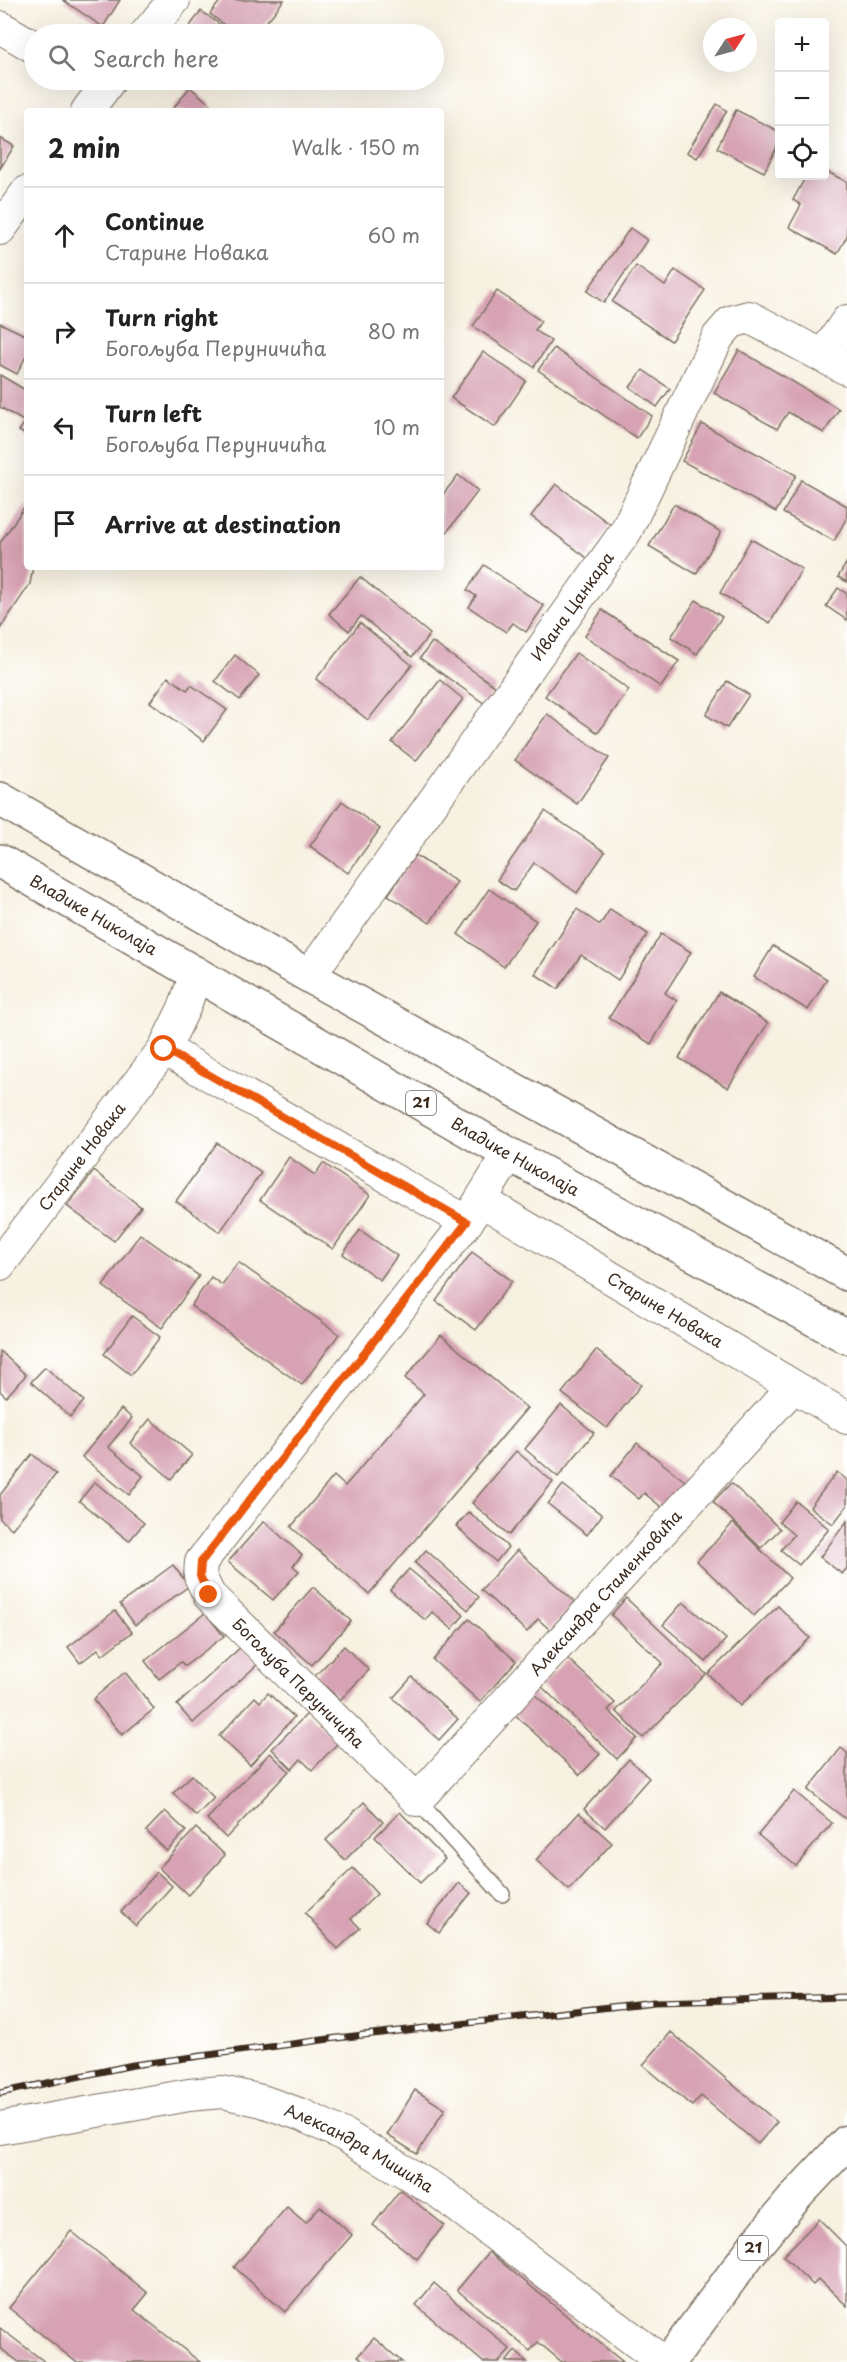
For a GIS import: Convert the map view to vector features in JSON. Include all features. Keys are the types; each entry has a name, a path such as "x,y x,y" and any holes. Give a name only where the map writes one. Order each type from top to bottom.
{"main road":[{"path":"0,799 309,976 847,1274"},
{"name":"Владике Николаја","path":"0,861 509,1154 847,1337"},
{"name":"21","path":"669,2362 753,2248 797,2195 847,2142"}],"street":[{"path":"154,24 174,0"},
{"path":"0,27 24,41"},
{"path":"10,230 24,199"},
{"name":"Ивана Цанкара","path":"309,976 626,531 718,337 732,322 749,317 835,363"},
{"path":"835,363 847,321"},
{"name":"Старине Новака","path":"0,1264 164,1049 185,1006 196,973"},
{"name":"Старине Новака","path":"164,1049 474,1212 847,1418"},
{"name":"Богољуба Перуничића","path":"417,1800 209,1595 200,1576 201,1562 474,1212 509,1154"},
{"name":"Александра Стаменковића","path":"417,1800 793,1387"},
{"name":"Александра Мишића","path":"0,2128 189,2095 222,2092 262,2101 302,2115 344,2135 440,2193 663,2362"}],"lane":[{"path":"417,1800 502,1894"}],"building":[{"path":"63,0 120,0 105,24 99,24"},
{"path":"221,0 284,0 265,24 223,24 210,14"},
{"path":"201,11 219,24 191,24"},
{"path":"188,90 194,90 211,105 208,108 173,108"},
{"path":"717,104 727,111 697,158 687,152"},
{"path":"736,110 775,130 775,151 764,172 717,148"},
{"path":"0,138 14,146 0,169"},
{"path":"829,173 847,182 847,236 837,254 789,227 801,205 793,200 804,180 829,180"},
{"path":"630,228 647,240 604,303 587,291"},
{"path":"636,266 665,286 675,270 705,290 671,341 612,302"},
{"path":"497,291 541,321 535,330 551,341 534,367 473,326"},
{"path":"0,323 24,335 24,360 17,374 0,365"},
{"path":"554,348 652,416 637,438 538,370"},
{"path":"739,350 839,409 824,433 788,412 777,429 714,393"},
{"path":"483,352 526,381 495,427 451,398"},
{"path":"643,370 670,389 657,407 630,387"},
{"path":"0,375 24,389 24,421 0,407"},
{"path":"24,424 24,434 19,431"},
{"path":"702,424 796,475 776,512 682,461"},
{"path":"458,475 478,491 447,532 444,530 444,493"},
{"path":"801,480 847,506 847,517 834,541 783,513"},
{"path":"556,484 611,525 587,558 531,516"},
{"path":"674,504 721,532 696,574 649,546"},
{"path":"24,507 24,570 32,570 30,584 0,629 0,543"},
{"path":"751,539 802,569 770,623 720,593"},
{"path":"847,562 847,582 838,577"},
{"path":"484,565 544,606 526,632 513,623 506,632 469,607 476,596 467,590"},
{"path":"360,577 430,634 412,657 361,616 349,631 329,614"},
{"path":"838,588 847,594 847,620 826,606"},
{"path":"696,600 722,617 697,654 671,637"},
{"path":"602,610 679,661 661,687 585,636"},
{"path":"360,623 412,665 368,720 316,679"},
{"path":"432,642 496,687 485,704 420,658"},
{"path":"576,653 629,690 598,733 545,696"},
{"path":"235,655 259,675 240,700 215,681"},
{"path":"168,677 187,690 191,685 227,710 204,741 150,702"},
{"path":"440,680 463,699 416,761 392,742"},
{"path":"727,681 749,695 727,728 706,715"},
{"path":"547,714 609,758 577,804 515,760"},
{"path":"342,801 380,829 348,873 310,846"},
{"path":"545,811 605,852 577,893 534,863 514,891 497,880"},
{"path":"415,855 457,882 430,923 388,895"},
{"path":"489,889 536,921 504,967 458,934"},
{"path":"577,909 600,925 610,909 648,934 618,980 581,955 558,989 535,974"},
{"path":"661,934 691,952 665,993 677,1001 651,1044 609,1018"},
{"path":"773,946 827,979 808,1010 754,977"},
{"path":"719,992 768,1023 728,1088 679,1058"},
{"path":"217,1143 261,1173 220,1232 176,1201"},
{"path":"289,1157 315,1175 323,1163 370,1195 333,1249 260,1200"},
{"path":"94,1171 141,1207 114,1241 67,1206"},
{"path":"360,1230 397,1256 380,1280 343,1254"},
{"path":"140,1234 199,1276 162,1328 103,1286"},
{"path":"472,1252 512,1281 476,1330 436,1301"},
{"path":"238,1262 339,1334 302,1385 191,1306 211,1277 222,1285"},
{"path":"132,1316 160,1337 131,1375 104,1354"},
{"path":"441,1335 527,1408 369,1594 291,1527 334,1476 345,1486 424,1394 405,1378"},
{"path":"596,1350 641,1385 607,1428 562,1393"},
{"path":"0,1351 26,1375 6,1397 0,1391"},
{"path":"45,1367 84,1401 70,1417 31,1382"},
{"path":"561,1405 594,1433 558,1477 525,1449"},
{"path":"121,1409 132,1418 108,1447 143,1476 129,1495 82,1457"},
{"path":"150,1419 192,1455 171,1479 130,1443"},
{"path":"637,1443 686,1482 664,1509 644,1493 639,1499 611,1476"},
{"path":"516,1451 553,1482 509,1535 472,1503"},
{"path":"32,1454 56,1474 12,1529 0,1519 0,1495"},
{"path":"837,1472 847,1480 847,1506 833,1524 810,1507"},
{"path":"95,1482 144,1523 129,1541 79,1501"},
{"path":"731,1483 780,1529 761,1548 713,1502"},
{"path":"563,1485 602,1515 587,1535 548,1504"},
{"path":"796,1501 829,1529 799,1565 781,1550 794,1535 779,1522"},
{"path":"469,1512 508,1547 496,1562 456,1526"},
{"path":"264,1521 302,1555 293,1566 299,1571 273,1600 228,1562"},
{"path":"847,1521 847,1568 842,1574 820,1557"},
{"path":"733,1523 790,1578 754,1616 697,1561"},
{"path":"426,1550 479,1597 468,1610 415,1563"},
{"path":"517,1550 575,1602 550,1630 538,1619 527,1632 481,1590"},
{"path":"173,1565 189,1586 135,1625 120,1604"},
{"path":"409,1569 464,1615 452,1629 432,1612 425,1620 390,1590"},
{"path":"313,1587 351,1621 312,1665 274,1631"},
{"path":"626,1598 706,1674 643,1738 616,1711 663,1663 611,1615"},
{"path":"683,1602 726,1639 706,1662 663,1625"},
{"path":"778,1606 810,1638 740,1706 708,1674"},
{"path":"115,1611 132,1632 102,1655 98,1649 80,1663 68,1647"},
{"path":"205,1613 224,1636 185,1666 181,1662 159,1679 145,1661"},
{"path":"469,1619 516,1661 480,1702 433,1660"},
{"path":"242,1646 258,1664 193,1723 177,1705"},
{"path":"344,1646 369,1670 340,1700 315,1676"},
{"path":"567,1658 615,1703 608,1710 637,1738 617,1759 541,1686"},
{"path":"125,1672 154,1709 122,1735 93,1699"},
{"path":"412,1677 458,1719 439,1740 393,1698"},
{"path":"532,1692 600,1754 580,1775 513,1713"},
{"path":"268,1693 294,1717 250,1765 219,1736 255,1697 260,1702"},
{"path":"308,1713 338,1743 312,1770 301,1759 292,1769 272,1749"},
{"path":"841,1748 847,1753 847,1820 808,1790"},
{"path":"270,1753 289,1771 226,1838 207,1819"},
{"path":"629,1759 649,1778 605,1828 584,1809"},
{"path":"192,1775 214,1798 196,1816 173,1793"},
{"path":"794,1791 832,1823 796,1866 758,1835"},
{"path":"364,1802 383,1822 345,1860 326,1840"},
{"path":"165,1811 186,1831 167,1851 146,1831"},
{"path":"400,1812 445,1859 420,1883 375,1837"},
{"path":"579,1813 612,1843 569,1890 536,1860"},
{"path":"196,1828 225,1855 188,1895 159,1868"},
{"path":"353,1868 377,1894 351,1919 360,1928 338,1949 305,1913"},
{"path":"157,1872 172,1886 136,1926 121,1912"},
{"path":"459,1883 471,1893 439,1933 427,1923"},
{"path":"671,2032 777,2122 758,2144 701,2096 692,2106 643,2065"},
{"path":"415,2090 445,2109 417,2154 387,2135"},
{"path":"400,2190 444,2225 417,2259 373,2225"},
{"path":"320,2206 352,2235 285,2312 234,2267 287,2207 306,2223"},
{"path":"819,2219 847,2247 847,2306 819,2279 813,2285 783,2256"},
{"path":"71,2231 148,2293 134,2310 200,2362 76,2362 9,2308"},
{"path":"489,2252 623,2362 562,2362 538,2342 530,2351 457,2290"},
{"path":"434,2283 510,2349 499,2362 483,2362 416,2305"},
{"path":"0,2328 45,2362 19,2362 0,2348"},
{"path":"374,2338 402,2362 365,2362 358,2356"},
{"path":"515,2351 527,2362 506,2362"}],"railway":[{"path":"0,2093 133,2065 337,2038 654,2002 847,1997"}],"route":[{"path":"164,1049 467,1222 201,1562 200,1576 209,1595"}]}
